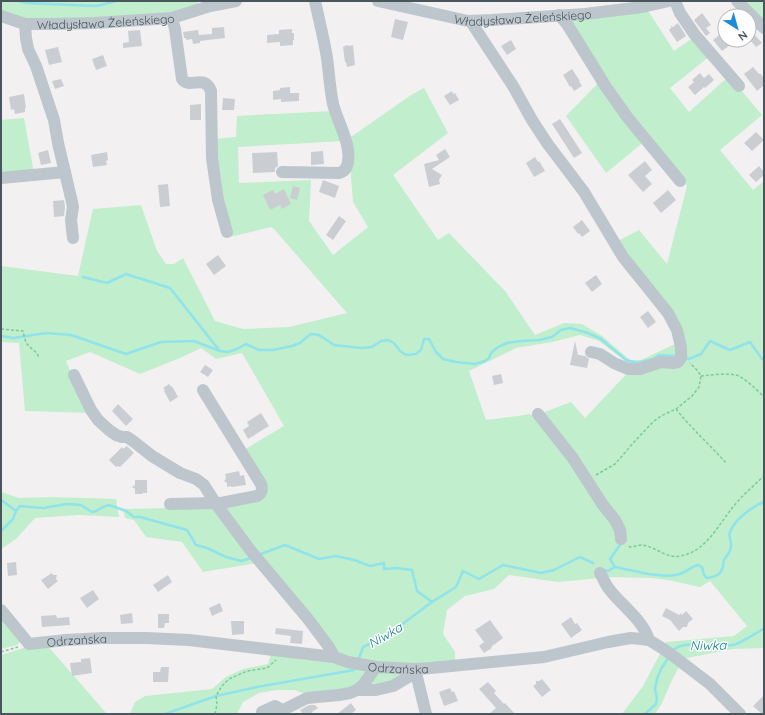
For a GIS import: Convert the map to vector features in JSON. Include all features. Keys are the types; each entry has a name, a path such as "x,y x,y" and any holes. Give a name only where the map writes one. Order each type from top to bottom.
{"street":[{"name":"Władysława Żeleńskiego","path":"1,16 26,24 95,23 172,18 206,4 236,1"},
{"path":"282,172 339,173 344,172 347,168 348,151 343,130 337,118 333,103 327,57 315,1"},
{"name":"Władysława Żeleńskiego","path":"378,1 463,20 500,20 619,10 669,1"},
{"path":"675,1 680,12 695,35 739,86"},
{"path":"737,1 764,28"},
{"path":"559,15 567,24 606,87 628,118 680,181"},
{"path":"172,18 176,29 182,79 186,83 206,83 211,91 212,158 218,200 227,232"},
{"path":"473,20 477,32 513,86 532,120 547,143 584,192 619,252 668,313 677,330 681,347 678,362 661,362 640,369 628,369 614,363 600,354 591,352"},
{"path":"26,24 28,49 36,66 54,120 73,207 71,220 73,238"},
{"path":"1,178 65,172"},
{"path":"74,375 91,410 98,420 109,430 116,435 127,437 152,456 180,473 201,482 251,551 308,619 334,657"},
{"path":"170,504 215,503 257,496 263,489 203,390"},
{"path":"538,414 572,457 603,505 615,520 620,530 621,539"},
{"path":"600,573 608,588 642,626 649,640"},
{"path":"1,610 29,644"},
{"name":"Odrzańska","path":"29,644 102,638 189,640 334,657 348,662 370,666 415,671 544,657 631,638 649,640 666,650 710,684 740,714"},
{"path":"262,712 275,706 284,711 285,709 307,698 350,693 363,685 370,666"},
{"path":"357,690 376,690 393,686 415,671 426,714"}],"path":[{"path":"1,329 23,331 26,343 37,352 39,358"},
{"path":"588,481 615,464 653,422 661,416 676,409 692,396 699,387 701,376 698,371 692,364 680,358"},
{"path":"701,376 738,375 764,397"},
{"path":"676,409 726,463"},
{"path":"621,539 630,547 643,545 672,557 686,555 696,550 706,542 733,507 754,484 764,476"},
{"path":"1,652 29,644"},
{"path":"215,714 217,704 216,696 228,679 248,670 267,668 275,661 280,651"}],"green space":[{"path":"1,1 195,1 199,6 172,15 26,21 1,14"},
{"path":"743,1 764,1 764,23 757,16 757,8 750,8"},
{"path":"647,9 674,51 694,37 710,56 670,88 689,112 729,76 762,115 720,150 753,190 764,181 764,648 733,649 682,659 664,645 666,642 734,636 747,626 710,581 700,587 652,578 610,577 558,582 509,575 494,589 465,596 447,610 443,634 455,652 455,663 399,665 339,657 224,510 226,504 263,494 242,451 284,426 242,353 216,359 201,348 140,374 90,352 66,361 91,413 25,411 19,343 1,342 1,266 78,276 93,209 141,205 157,251 166,264 174,264 183,258 215,321 243,329 289,327 347,313 271,227 230,237 214,139 236,137 237,116 333,111 344,141 238,147 239,183 311,180 309,221 333,255 368,227 353,202 351,153 348,139 411,95 424,88 448,133 393,175 438,240 449,233 505,291 535,335 564,323 582,324 602,336 630,360 641,360 677,343 683,342 616,242 639,230 667,264 687,186 652,143 566,20","holes":["580,335 599,341 633,367 585,418 571,402 534,416 529,414 486,420 469,371 516,348 552,342"]},
{"path":"600,81 645,141 606,173 566,116"},
{"path":"24,118 34,173 1,177 1,120"},
{"path":"1,492 19,498 54,497 116,499 119,517 78,515 35,518 16,539 1,549"},
{"path":"213,505 258,563 203,572 182,542 146,537 134,520 125,518 123,509 168,508"},
{"path":"1,614 21,640 17,645 1,649"},
{"path":"46,644 107,714 1,714 1,655 30,646"},
{"path":"661,652 680,665 662,703 655,714 622,714 643,686"},
{"path":"271,654 325,659 365,669 367,674 352,689 306,694 294,690 277,690 259,693 243,702 237,714 130,714 135,702 145,696 212,689 226,677 243,669 268,664"},
{"path":"408,671 393,685 364,688 374,672"}],"building":[{"path":"702,13 711,25 706,28 710,33 706,36 694,20"},
{"path":"395,19 408,22 403,40 391,37"},
{"path":"678,23 686,36 677,42 669,30 671,26 673,27"},
{"path":"224,27 225,38 200,41 200,43 193,44 192,39 186,40 186,38 184,38 183,32 198,30 199,35 212,34 212,28"},
{"path":"292,29 292,33 294,33 293,45 280,46 280,42 267,43 267,35 279,34 279,30"},
{"path":"140,30 142,46 123,48 123,43 129,42 128,31"},
{"path":"717,37 717,45 713,40"},
{"path":"757,37 762,43 757,46"},
{"path":"511,40 516,49 507,55 501,46"},
{"path":"353,45 355,65 347,67 343,47"},
{"path":"58,47 62,62 49,65 45,50"},
{"path":"103,55 107,66 96,70 92,59"},
{"path":"753,67 764,78 764,85 757,91 744,74"},
{"path":"572,69 582,86 574,91 563,75"},
{"path":"700,73 704,78 709,74 714,80 695,95 688,87 694,82 692,80"},
{"path":"61,79 64,86 55,89 52,81"},
{"path":"290,87 290,93 299,93 299,101 281,102 281,99 273,100 273,91 280,90 280,88"},
{"path":"452,91 459,100 450,105 444,96"},
{"path":"24,94 26,108 25,112 15,114 14,109 11,110 9,97"},
{"path":"223,98 235,99 234,110 222,110"},
{"path":"201,104 201,120 190,120 190,105"},
{"path":"560,119 582,153 574,158 552,124"},
{"path":"756,132 764,140 752,151 744,143"},
{"path":"445,149 450,157 432,169 442,175 439,180 440,184 429,187 424,164 439,160 436,155"},
{"path":"48,150 51,163 41,165 38,153"},
{"path":"323,151 324,164 311,165 311,152"},
{"path":"107,152 107,165 93,167 91,155"},
{"path":"277,152 278,166 275,168 275,172 253,173 252,153"},
{"path":"535,157 545,171 534,177 526,163"},
{"path":"645,161 652,170 645,176 652,184 643,192 628,175"},
{"path":"759,166 764,172 764,175 756,182 749,175"},
{"path":"323,180 339,186 335,198 319,192"},
{"path":"168,184 170,206 160,207 158,185"},
{"path":"293,186 300,188 297,200 290,198"},
{"path":"284,189 291,204 282,209 280,205 270,210 263,195 273,190 275,194"},
{"path":"668,190 676,200 661,213 653,203"},
{"path":"64,200 64,216 54,217 53,201"},
{"path":"339,216 346,221 333,240 326,235"},
{"path":"582,220 590,231 582,237 573,227"},
{"path":"218,255 226,266 214,275 206,264"},
{"path":"596,275 602,284 592,292 585,283"},
{"path":"648,311 656,322 648,328 640,317"},
{"path":"575,341 578,355 585,356 589,359 587,368 570,365"},
{"path":"205,365 213,370 208,377 200,372"},
{"path":"501,374 503,383 494,385 492,376"},
{"path":"169,384 171,387 172,386 178,397 170,402 163,388"},
{"path":"118,404 133,419 126,426 112,411"},
{"path":"261,413 269,426 248,439 243,430 249,426 247,422"},
{"path":"127,446 134,453 120,467 116,467 109,460 122,447 123,449"},
{"path":"239,471 240,476 244,475 246,485 227,487 227,483 224,481 226,478 225,474"},
{"path":"135,480 147,480 147,493 135,494 135,489 132,487 135,485"},
{"path":"16,562 17,575 8,576 7,563"},
{"path":"52,573 53,575 57,575 56,579 58,581 48,589 41,580"},
{"path":"168,575 172,582 158,592 153,585"},
{"path":"93,590 99,599 87,608 80,598"},
{"path":"220,603 223,611 212,616 209,608"},
{"path":"666,608 679,615 681,613 682,615 686,611 693,619 688,623 687,627 683,627 679,631 670,620 662,616"},
{"path":"132,613 133,623 121,624 120,615"},
{"path":"158,614 169,614 169,623 165,623 164,628 158,628"},
{"path":"56,615 57,618 69,617 70,625 42,627 41,616"},
{"path":"571,617 575,624 577,623 582,630 571,638 561,624"},
{"path":"490,620 503,638 484,653 479,646 484,642 475,630"},
{"path":"231,621 244,621 244,634 232,635"},
{"path":"276,628 303,631 302,644 290,643 291,636 275,634"},
{"path":"90,658 92,673 72,676 70,663 81,662 81,659"},
{"path":"161,667 169,667 168,682 153,682 153,672 160,672"},
{"path":"542,679 551,690 542,697 533,686 536,684 536,681"},
{"path":"488,682 496,691 494,693 515,714 489,714 496,708 479,689"},
{"path":"450,688 452,692 454,691 458,701 444,706 439,692"},
{"path":"764,695 764,714 762,714 753,706"},
{"path":"351,703 356,710 351,714 337,714"},
{"path":"309,705 315,705 318,708 312,712 313,714 303,714 300,710"}],"waterway":[{"path":"19,1 26,3 97,6 116,1"},
{"path":"83,277 107,283 126,274 170,288 219,350"},
{"path":"1,336 13,338 46,333 71,335 126,354 161,342 194,341 220,351 228,352 246,344 259,350 273,350 300,343 311,334 319,335 334,345 361,348 372,347 381,341 388,340 394,343 400,351 406,355 416,354 421,350 424,339 429,339 436,352 443,359 475,364 485,361 498,347 507,343 539,340 552,337 561,330 570,328 588,333 601,339 626,360 637,363 653,359 659,355 676,356"},
{"path":"684,357 689,359 701,354 710,341 730,350 750,342 762,359 764,359"},
{"path":"1,500 16,511"},
{"name":"Niwka","path":"604,570 608,571 615,567 653,575 668,576 682,573 698,565 702,567 704,575 707,578 716,576 720,573 724,560 729,553 732,527 744,514 764,502"},
{"path":"1,531 13,519 20,506 43,508 67,504 81,505 92,512 109,505 126,511 134,517 140,517 187,530 196,545 207,548 226,557 241,561 251,558"},
{"path":"615,567 610,559 620,543"},
{"path":"261,554 285,545 319,559 336,556 354,560 370,566 384,563 384,569 396,568 412,570 417,591 432,602"},
{"name":"Niwka","path":"358,661 363,647 385,637 432,602 456,587 463,571 479,579 503,565 541,573 554,570 580,557 593,563"},
{"name":"Niwka","path":"673,651 677,647 692,644 733,645 764,629"},
{"name":"Niwka","path":"645,714 656,704 657,698 655,689 657,679 661,669 669,657"},
{"name":"Niwka","path":"165,714 216,696 257,687 354,670 355,667"}]}
